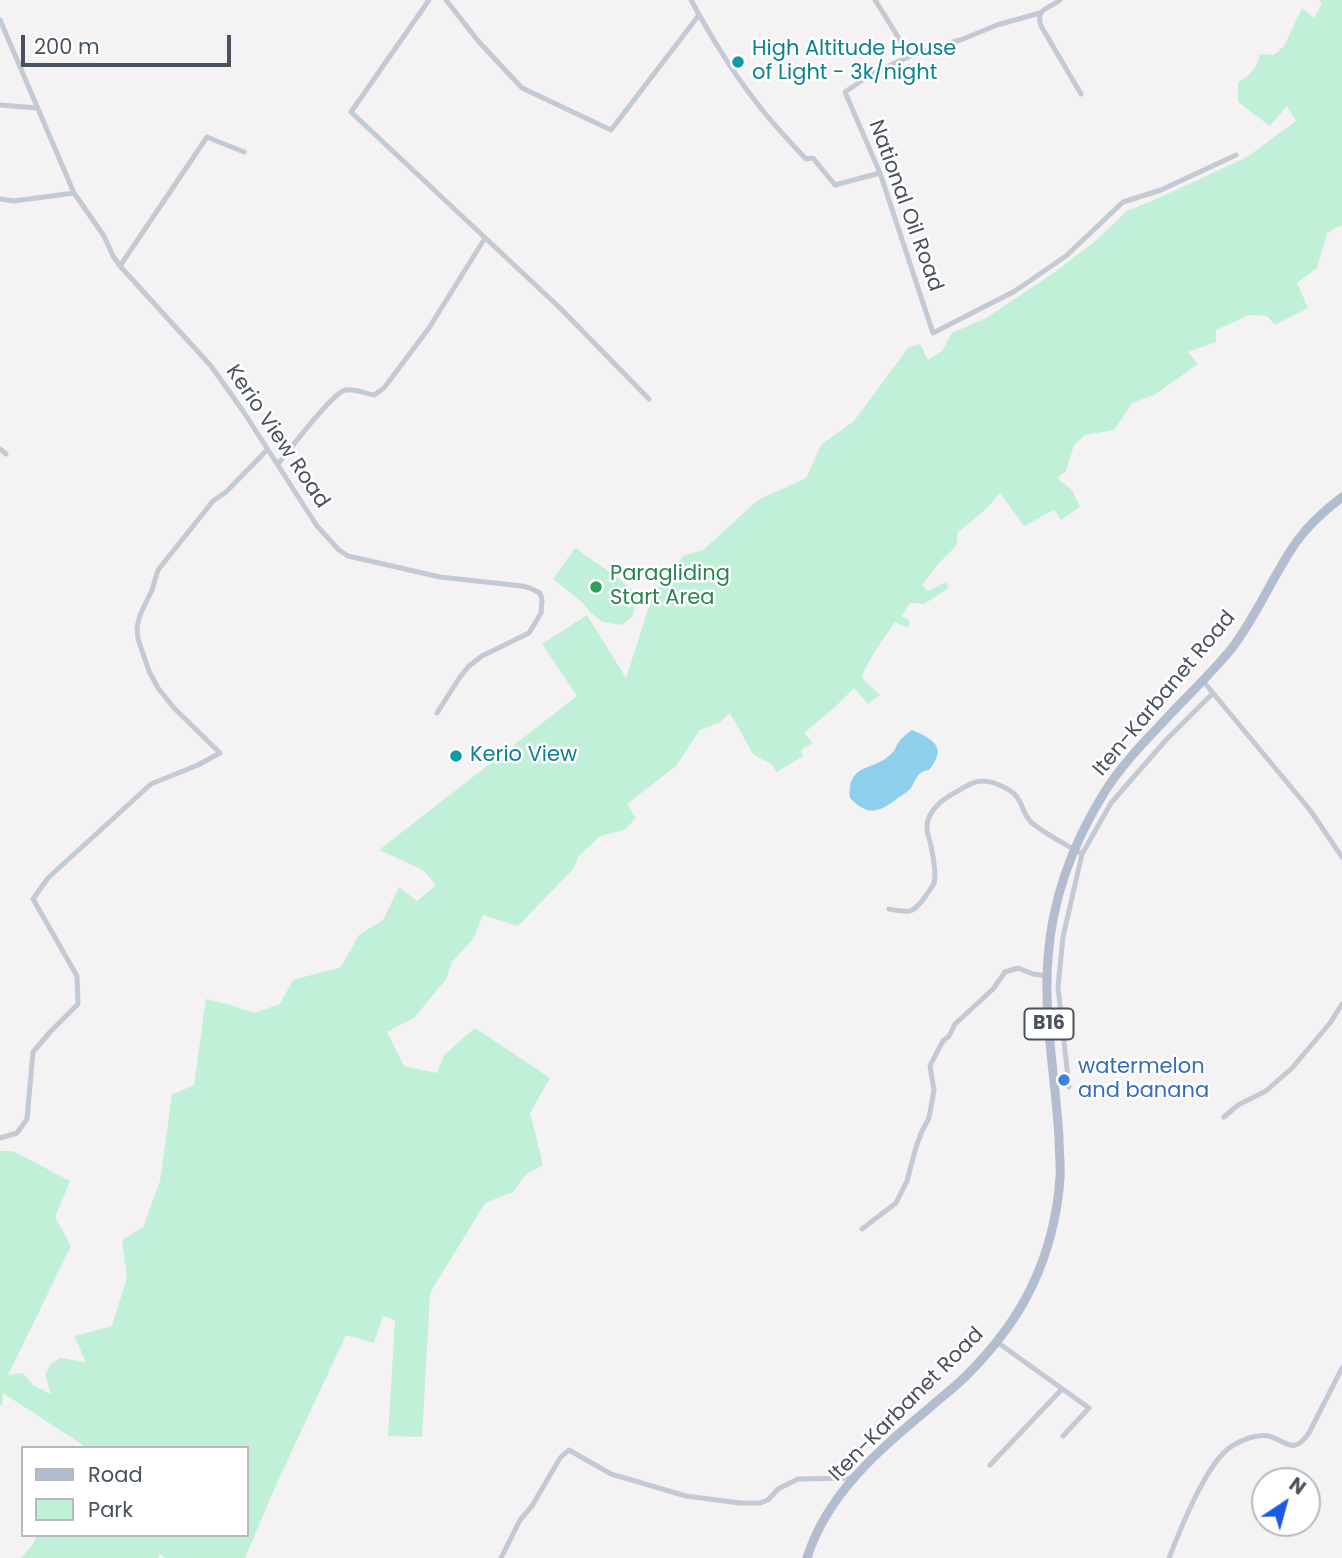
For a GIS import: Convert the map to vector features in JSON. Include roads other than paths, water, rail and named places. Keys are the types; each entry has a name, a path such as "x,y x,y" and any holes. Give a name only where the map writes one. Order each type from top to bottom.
{"main road":[{"name":"Iten-Karbanet Road","path":"807,1558 827,1514 853,1478 964,1378 997,1342 1032,1286 1045,1252 1060,1177 1048,1007 1048,958 1056,906 1104,793 1164,720 1233,647 1296,542 1320,515 1342,497"}],"street":[{"path":"429,0 351,112 560,308 649,399"},
{"path":"446,0 522,88 611,130 699,15"},
{"path":"691,0 753,99 806,159 813,158 835,185 880,173"},
{"path":"875,0 910,57"},
{"name":"National Oil Road","path":"1060,0 1040,13 997,25 910,57 873,73 845,92 880,173 933,333 1026,284 1066,256 1123,202 1161,190 1236,155"},
{"path":"1040,13 1038,18 1041,26 1080,94"},
{"name":"Kerio View Road","path":"0,20 74,193 104,236 113,256 211,366 317,526 339,550 348,556 440,577 522,586 540,593 541,613 529,633 482,656 469,666 437,713"},
{"path":"0,105 37,108"},
{"path":"120,266 207,137 244,152"},
{"path":"0,200 15,201 74,193"},
{"path":"278,464 341,391 349,389 374,395 384,388 429,328 485,237"},
{"path":"0,449 6,454"},
{"path":"0,1138 17,1133 27,1119 33,1052 78,1003 76,976 33,899 48,878 151,784 220,753 174,708 158,688 149,671 138,639 137,627 158,570 213,501 226,492 267,450"},
{"path":"1203,681 1310,810 1342,855"},
{"path":"1069,1087 1058,987 1063,937 1078,852 1111,803 1166,740 1213,693"},
{"path":"889,909 910,912 918,907 933,885 935,873 927,825 929,819 946,797 982,781 997,784 1016,795 1026,816 1032,822 1078,852"},
{"path":"862,1229 896,1203 907,1181 916,1147 929,1118 934,1090 930,1066 955,1024 993,989 1005,972 1018,968 1032,974 1048,976"},
{"path":"1224,1117 1238,1105 1266,1091 1292,1068 1330,1023 1342,1004"},
{"path":"997,1342 1089,1408 1063,1436"},
{"path":"1168,1558 1200,1489 1223,1452 1234,1444 1260,1436 1292,1447 1303,1441 1342,1368"},
{"path":"990,1465 1062,1389"},
{"path":"501,1558 520,1520 532,1506 560,1458 569,1451 611,1474 686,1496 740,1503 760,1503 768,1500 778,1489 798,1479 853,1478"}],"water":[{"path":"912,730 936,745 937,755 929,770 920,774 910,789 885,807 868,810 856,804 850,798 853,778 863,769 886,758"}],"place":[{"name":"High Altitude House of Light - 3k/night","path":"738,62"},
{"name":"Paragliding Start Area","path":"596,587"},
{"name":"Kerio View","path":"456,756"},
{"name":"watermelon and banana","path":"1064,1080"}]}
